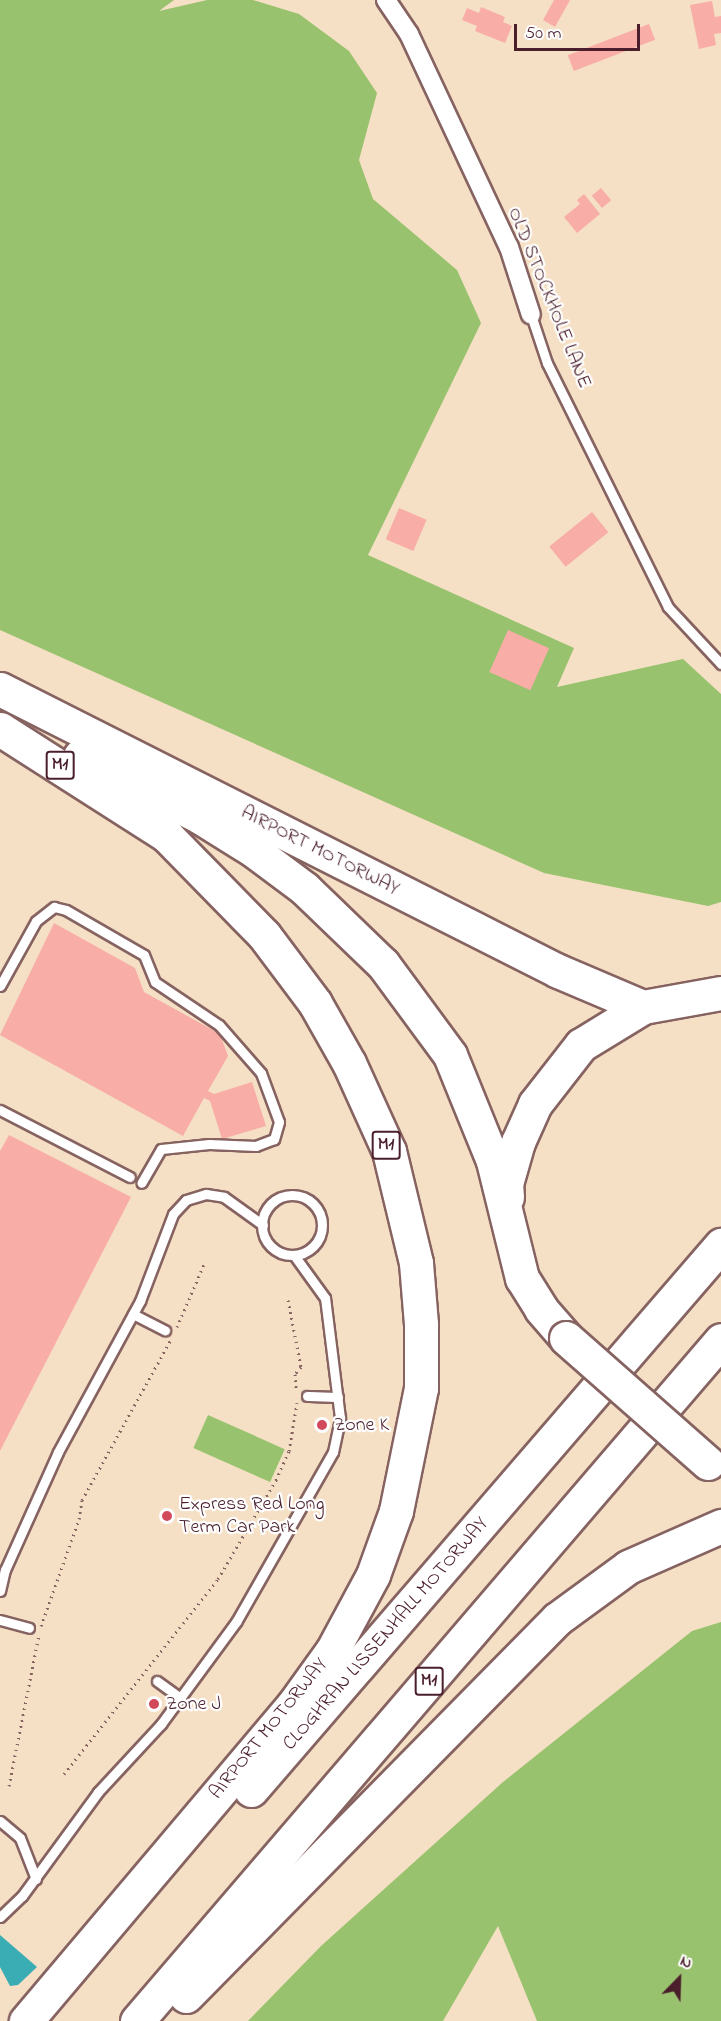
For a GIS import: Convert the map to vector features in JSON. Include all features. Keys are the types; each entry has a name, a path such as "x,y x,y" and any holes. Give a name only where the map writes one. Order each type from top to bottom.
{"highway":[{"name":"AIRPORT MOTORWAY","path":"0,690 558,970 643,1007"},
{"name":"M1","path":"0,716 200,817 304,888 383,964 450,1055 493,1161 509,1231"},
{"name":"AIRPORT MOTORWAY","path":"0,729 167,836 264,935 315,1003 350,1062 389,1151 416,1263 421,1324 421,1388 396,1511 373,1575 332,1651 293,1705 26,2021"},
{"path":"714,1465 566,1338 541,1309 522,1278 509,1231 506,1184 535,1104 581,1045 643,1007 706,1004 721,993"},
{"name":"CLOGHRAN LISSENHALL MOTORWAY","path":"47,2021 721,1245"},
{"name":"M1","path":"137,2021 721,1340"},
{"name":"M1","path":"162,2021 556,1619 628,1567 721,1526"}],"street":[{"name":"OLD STOCKHOLE LANE","path":"386,0 409,34 509,247 531,315"}],"lane":[{"name":"OLD STOCKHOLE LANE","path":"531,315 547,363 668,607 721,664"},
{"path":"0,986 36,921 54,907 66,910 144,955 155,982 219,1025 261,1073 279,1122 274,1139 256,1146 209,1144 161,1149 141,1183"},
{"path":"0,1110 130,1176"},
{"path":"0,1591 5,1570 58,1452 133,1314 172,1214 186,1200 206,1194 224,1197 262,1225 268,1243 275,1250 294,1255 312,1248 322,1231 322,1221 313,1203 295,1195 276,1200 269,1206 262,1225"},
{"path":"0,1917 36,1879 98,1792 180,1698 236,1622 333,1452 340,1418 325,1298 294,1255"},
{"path":"133,1314 165,1330"},
{"path":"307,1396 338,1397"},
{"path":"0,1620 30,1628"},
{"path":"157,1681 180,1698"},
{"path":"0,1821 20,1838 36,1879"}],"path":[{"path":"9,1786 42,1622 79,1519 82,1500 149,1382 205,1262"},
{"path":"64,1774 217,1581 276,1480 289,1451 297,1398 295,1374 300,1367 288,1300"}],"green space":[{"path":"0,0 174,0 159,11 207,0 253,0 299,14 349,51 377,93 359,160 373,199 457,270 481,323 368,555 574,648 557,687 683,659 721,694 721,902 708,906 544,873 0,630"},
{"path":"208,1415 285,1449 270,1482 193,1448"},
{"path":"721,1622 721,2021 537,2021 498,1926 443,2021 248,2021 321,1946 503,1782 692,1631"}],"water":[{"path":"0,1935 37,1967 18,1985 10,1986 0,1967"}],"building":[{"path":"554,0 570,0 555,27 543,20"},
{"path":"712,1 715,17 721,16 721,33 714,34 716,45 699,49 690,5"},
{"path":"481,7 505,17 503,22 512,26 505,43 475,31 477,26 462,20 467,8 479,13"},
{"path":"649,24 655,40 574,71 568,55"},
{"path":"601,188 611,200 602,208 592,196"},
{"path":"584,194 600,214 577,233 564,217 580,204 577,200"},
{"path":"399,508 427,520 413,551 386,539"},
{"path":"592,512 608,532 566,567 549,547"},
{"path":"508,630 549,648 530,690 489,672"},
{"path":"54,923 135,968 144,992 220,1034 228,1056 208,1091 214,1094 252,1082 266,1126 222,1139 210,1101 204,1098 183,1136 0,1035"},
{"path":"9,1135 131,1197 0,1451 0,1151"}],"place":[{"name":"Zone K","path":"322,1425"},
{"name":"Express Red Long Term Car Park","path":"167,1516"},
{"name":"Zone J","path":"154,1704"}]}
